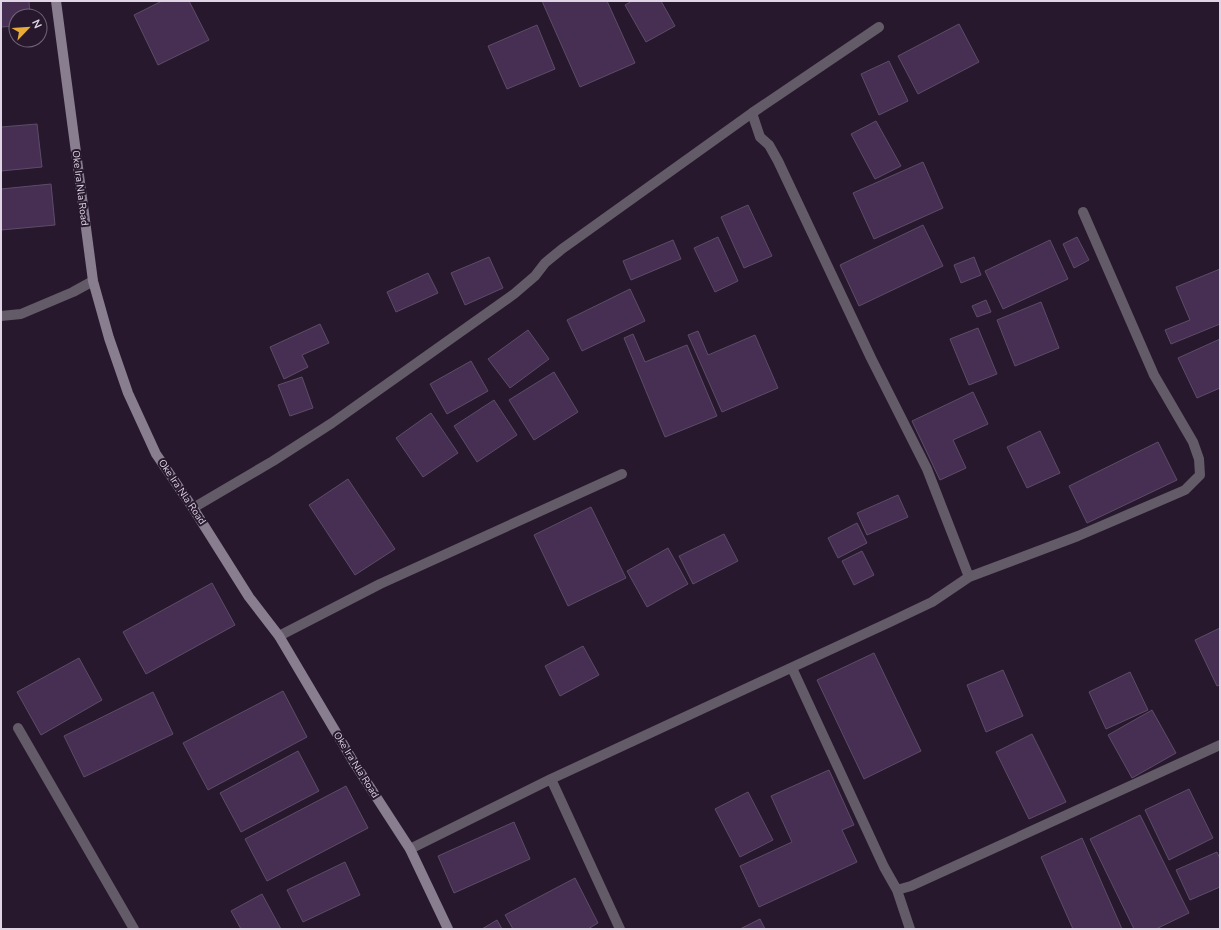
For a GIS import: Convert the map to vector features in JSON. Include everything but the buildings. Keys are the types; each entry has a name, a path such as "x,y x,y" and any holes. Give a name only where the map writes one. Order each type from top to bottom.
{"street":[{"name":"Oke Ira Nla Road","path":"56,1 93,281 128,393 156,454 193,508 249,597 278,636 353,761 410,849 448,929"},
{"path":"193,508 273,461 332,423 514,294 535,276 545,263 562,248 752,113 879,27"},
{"path":"752,113 760,137 769,145 778,161 871,358 926,469 970,577"},
{"path":"410,849 551,779 932,602 970,577 1078,536 1185,490 1200,475 1199,459 1193,442 1154,375 1083,212"},
{"path":"1,316 21,314 73,292 93,281"},
{"path":"278,636 380,584 622,474"},
{"path":"792,668 884,867 897,890 910,929"},
{"path":"18,728 134,929"},
{"path":"897,890 911,886 1220,745"},
{"path":"551,779 620,929"}]}
